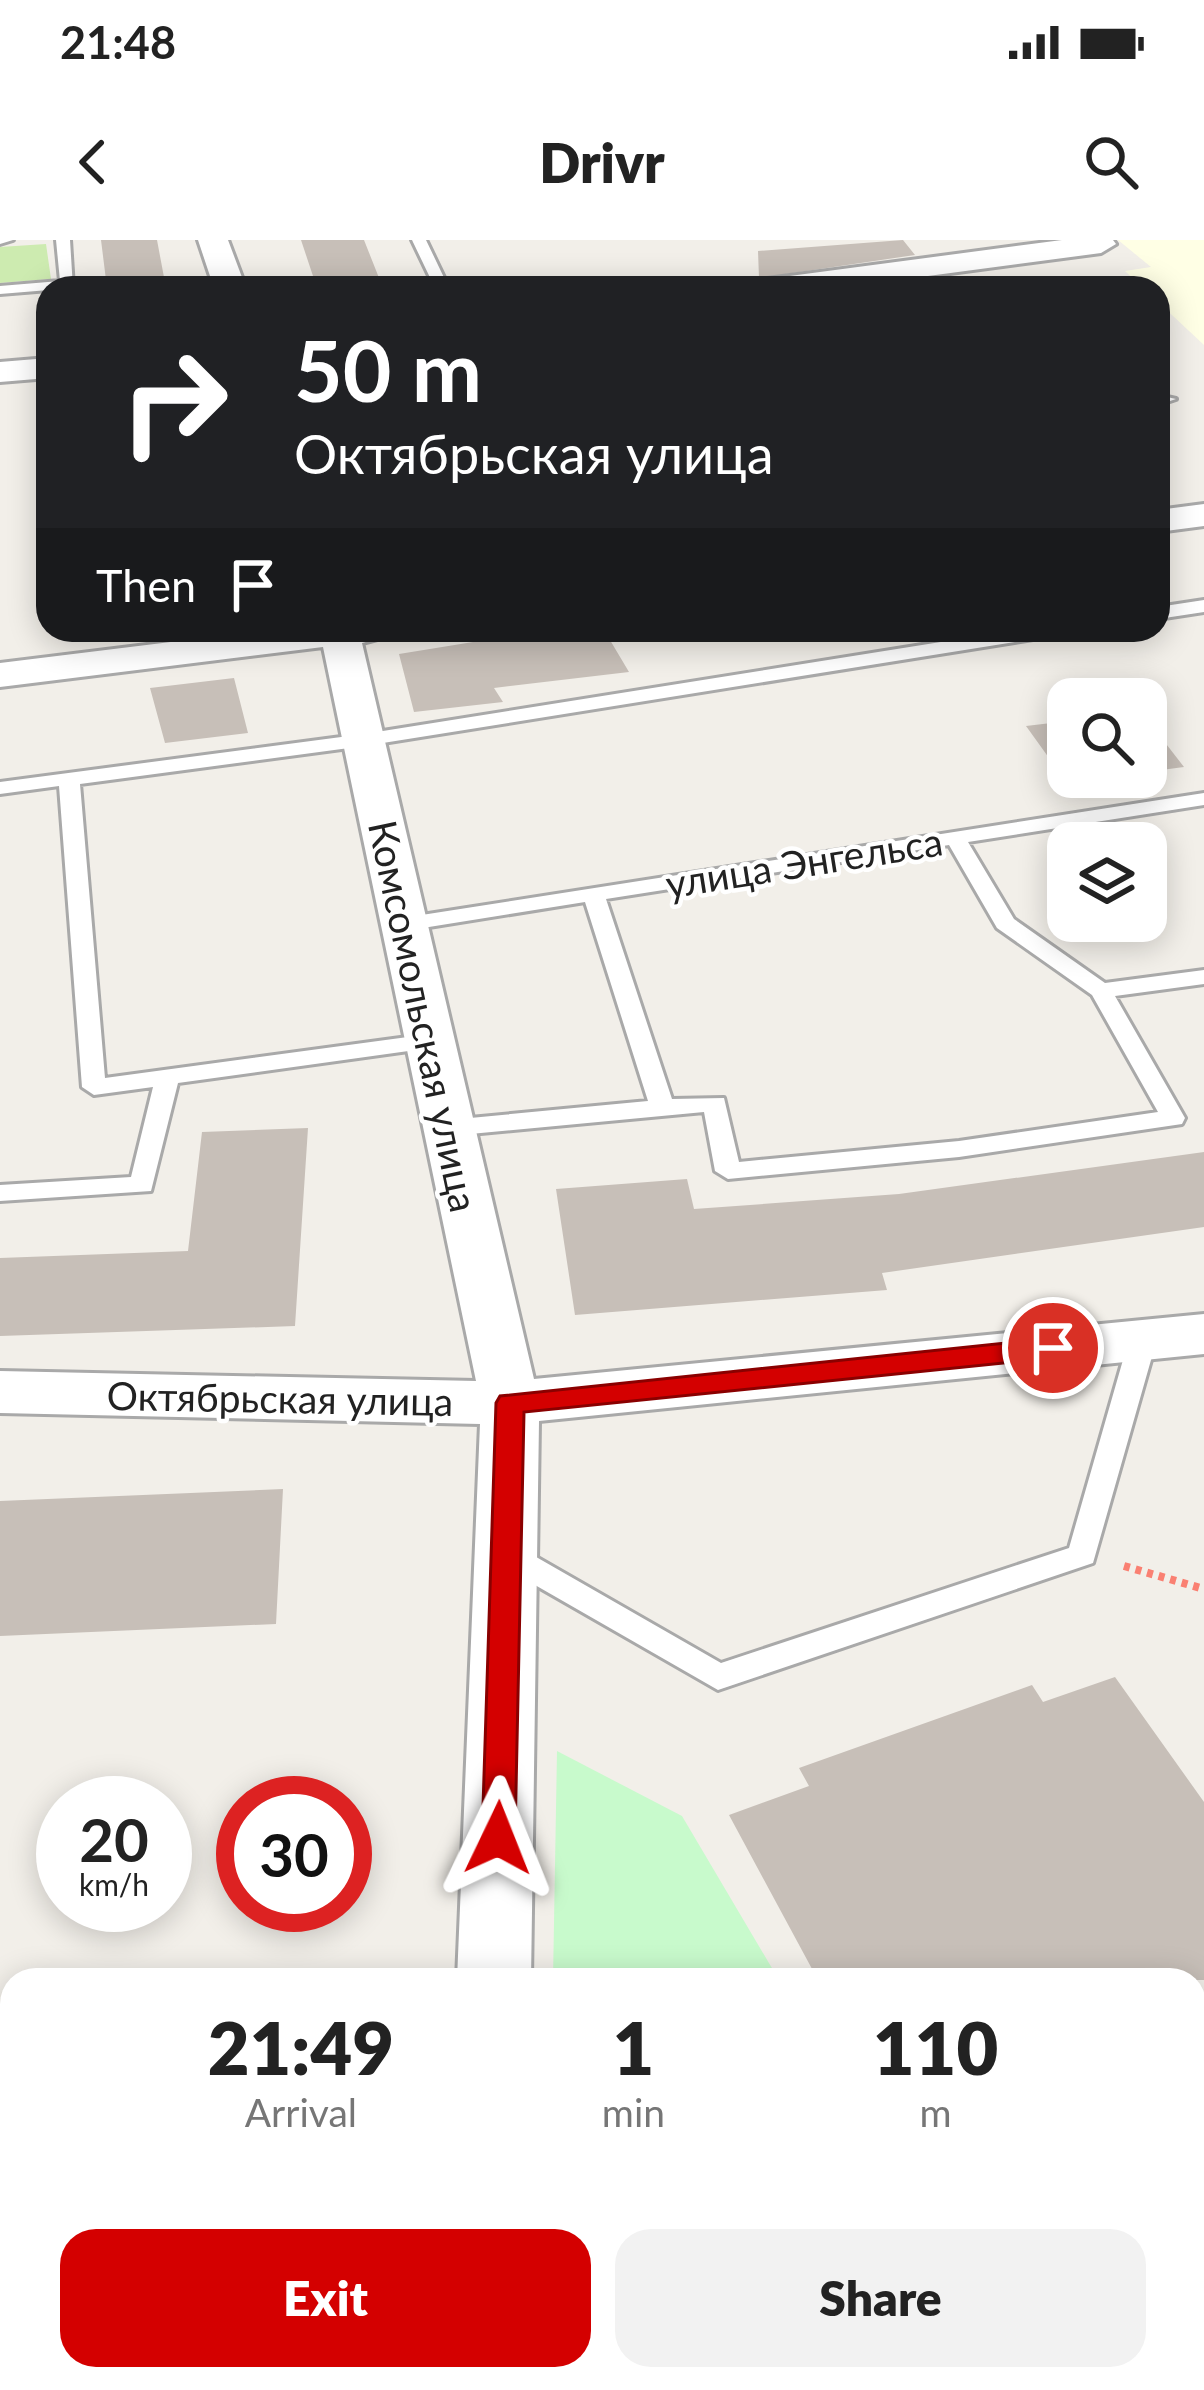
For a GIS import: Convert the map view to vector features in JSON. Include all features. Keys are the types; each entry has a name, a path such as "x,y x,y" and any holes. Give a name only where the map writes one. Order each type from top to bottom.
{"street":[{"path":"213,240 226,276"},
{"path":"867,276 1101,244"},
{"path":"0,372 36,369"},
{"path":"1170,519 1204,515"},
{"path":"0,675 261,642"},
{"name":"Комсомольская улица","path":"350,642 364,740 510,1403 494,1968"},
{"name":"Октябрьская улица","path":"0,1392 510,1403 1204,1334"}],"lane":[{"path":"62,240 67,276"},
{"path":"418,240 436,276"},
{"path":"0,290 36,287"},
{"path":"1170,611 1204,606"},
{"path":"901,642 910,653"},
{"path":"0,788 364,740 978,642"},
{"path":"69,779 94,1087 430,1041"},
{"name":"улица Энгельса","path":"404,924 1204,799"},
{"path":"449,1128 715,1103 728,1171 959,1149 1173,1118 1101,991 1005,923 955,838"},
{"path":"594,895 662,1107"},
{"path":"1101,991 1204,977"},
{"path":"0,1193 142,1185 166,1077"},
{"path":"506,1554 718,1677 1082,1555 1143,1339"}],"path":[{"path":"1082,1555 1204,1588"}],"shaded area":[{"path":"1118,240 1204,240 1204,345 1170,313 1170,276 1130,276 1125,271 1151,267"}],"green space":[{"path":"46,244 51,276 0,283 0,247"},
{"path":"557,1751 682,1816 772,1968 553,1968"}],"building":[{"path":"101,240 157,240 164,276 106,276"},
{"path":"301,240 364,240 378,276 313,276"},
{"path":"903,240 915,255 759,276 758,251"},
{"path":"473,642 611,642 629,672 494,688 503,702 414,712 399,654"},
{"path":"234,678 248,733 165,743 150,688"},
{"path":"1047,724 1047,755 1026,726"},
{"path":"1167,745 1184,767 1167,769"},
{"path":"308,1128 295,1326 0,1336 0,1258 188,1251 202,1132"},
{"path":"1204,1152 1204,1227 882,1273 887,1290 575,1315 556,1189 687,1179 694,1209 899,1194"},
{"path":"283,1489 276,1624 0,1636 0,1501"},
{"path":"1115,1677 1204,1802 1204,1968 812,1968 729,1815 809,1786 799,1768 1032,1685 1043,1702"}],"route":[{"path":"498,1838 510,1403 1053,1348"}]}
